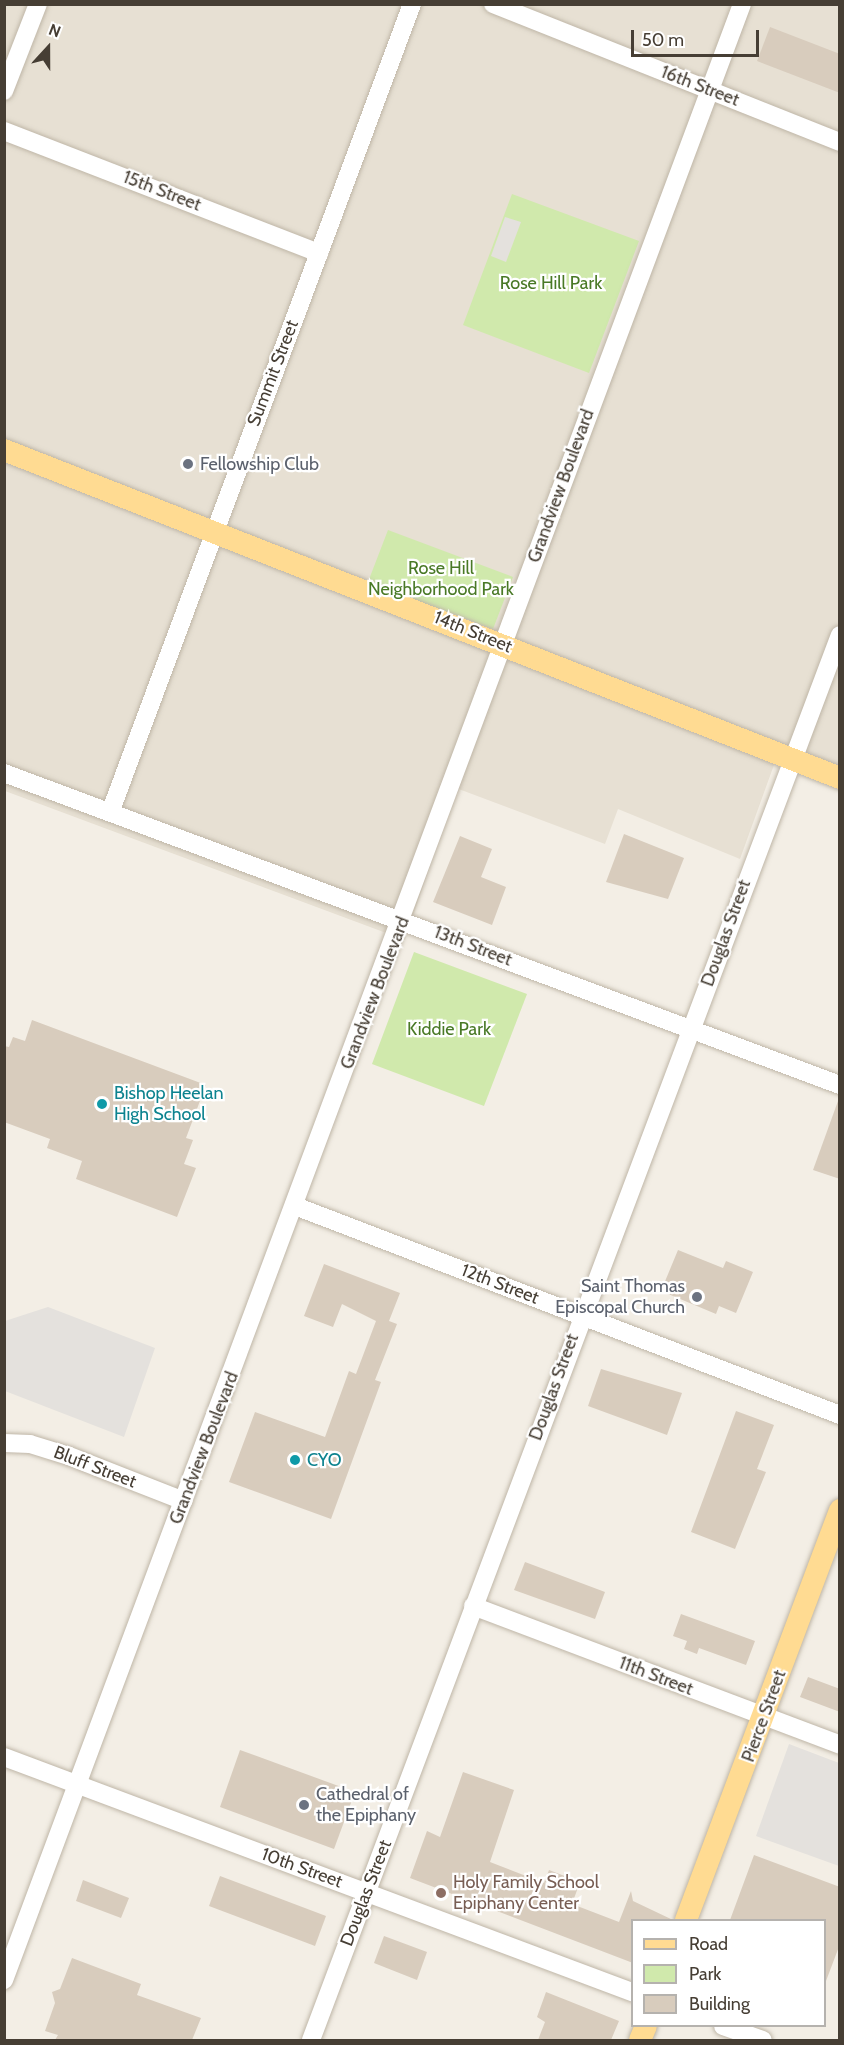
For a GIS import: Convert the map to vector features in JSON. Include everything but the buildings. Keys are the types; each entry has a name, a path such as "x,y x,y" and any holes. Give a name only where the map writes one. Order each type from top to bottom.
{"main road":[{"name":"14th Street","path":"4,450 840,778"},
{"name":"Pierce Street","path":"686,1919 840,1510"}],"street":[{"path":"4,91 38,4"},
{"name":"Summit Street","path":"111,810 213,531 412,4"},
{"name":"16th Street","path":"493,4 840,142"},
{"name":"Grandview Boulevard","path":"4,1980 403,918 502,644 742,4"},
{"name":"15th Street","path":"4,131 319,253"},
{"name":"Douglas Street","path":"311,2040 581,1314 840,635"},
{"name":"13th Street","path":"4,773 403,918 840,1085"},
{"name":"12th Street","path":"295,1206 840,1415"},
{"name":"Bluff Street","path":"4,1443 40,1447 184,1501"},
{"name":"11th Street","path":"473,1606 840,1745"},
{"name":"10th Street","path":"4,1757 631,1991"},
{"path":"728,2027 763,2040"}],"shaded area":[{"path":"4,5 839,5 839,789 775,762 740,859 618,809 605,844 456,788 405,940 5,791"},
{"path":"505,217 521,222 506,262 491,256"},
{"path":"48,1307 155,1348 124,1437 5,1391 5,1321"},
{"path":"789,1744 839,1763 839,1866 756,1836"}],"green space":[{"name":"Rose Hill Park","path":"512,194 639,241 589,373 463,325"},
{"name":"Rose Hill Neighborhood Park","path":"388,530 513,577 493,629 368,582"},
{"name":"Kiddie Park","path":"414,952 527,994 484,1106 372,1064"}],"place":[{"name":"Fellowship Club","path":"188,464"},
{"name":"Bishop Heelan High School","path":"102,1104"},
{"name":"Saint Thomas Episcopal Church","path":"697,1297"},
{"name":"CYO","path":"295,1460"},
{"name":"Cathedral of the Epiphany","path":"304,1805"},
{"name":"Holy Family School Epiphany Center","path":"441,1893"}]}
